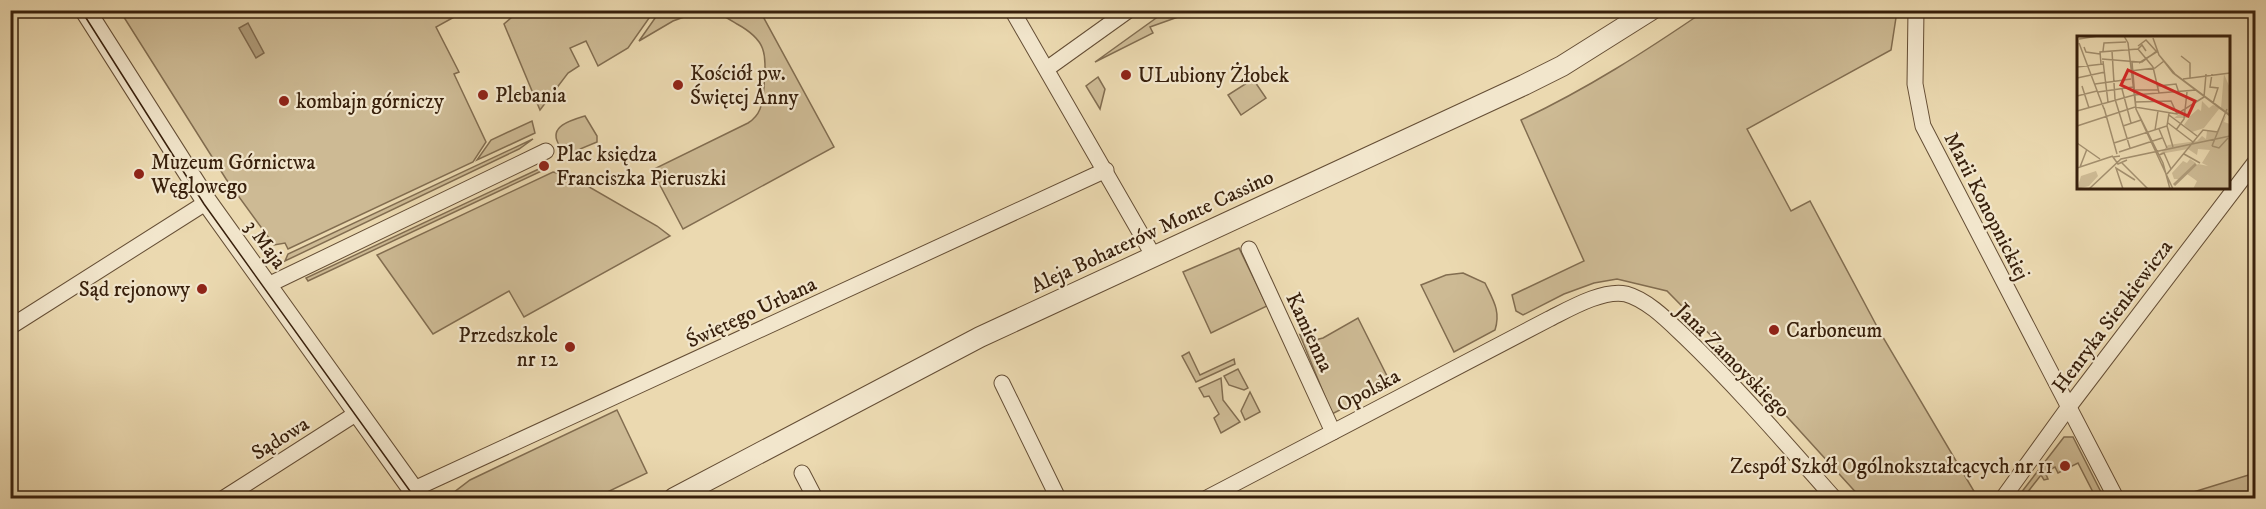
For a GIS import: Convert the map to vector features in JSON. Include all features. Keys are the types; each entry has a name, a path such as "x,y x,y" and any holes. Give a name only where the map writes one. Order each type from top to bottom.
{"street":[{"name":"3 Maja","path":"85,10 207,202 415,494"},
{"path":"1012,10 1048,68 1153,255"},
{"path":"1048,68 1129,10"},
{"name":"Aleja Bohaterów Monte Cassino","path":"674,498 980,337 1562,66 1650,10"},
{"name":"Marii Konopnickiej","path":"1917,10 1915,84 1923,126 2116,498"},
{"path":"266,286 546,151"},
{"name":"Henryka Sienkiewicza","path":"2003,498 2068,408 2256,161"},
{"name":"Świętego Urbana","path":"415,494 1106,170"},
{"path":"10,327 207,202"},
{"name":"Kamienna","path":"1249,249 1333,432"},
{"name":"Jana Zamoyskiego","path":"1549,319 1604,296 1625,294 1641,301 1670,323 1723,373 1834,498"},
{"name":"Opolska","path":"1207,498 1549,319"},
{"path":"1002,383 1058,498"},
{"name":"Sądowa","path":"224,498 357,413"},
{"path":"802,472 814,498"}],"shaded area":[{"path":"520,10 654,11 628,48 598,66 586,41 570,48 579,66 568,73 540,110 504,24"},
{"path":"1706,10 1897,11 1891,50 1747,129 1791,211 1810,201 1881,334 1978,498 1861,498 1737,362 1667,291 1617,279 1594,283 1564,294 1523,315 1516,311 1512,295 1584,261 1521,120 1616,69"},
{"path":"120,11 465,11 436,27 459,72 454,74 486,142 473,162 288,249 285,243 274,245 226,179"},
{"path":"660,11 695,13 673,21 639,41"},
{"path":"707,11 760,11 834,147 683,229 652,170 753,120 762,103 764,87 765,57 755,36 719,14"},
{"path":"1166,11 1176,11 1178,17 1150,27 1153,33 1095,62"},
{"path":"248,23 264,53 256,58 239,28"},
{"path":"1098,77 1105,89 1100,109 1086,86"},
{"path":"1253,79 1266,98 1241,115 1228,95"},
{"path":"585,116 597,136 597,142 566,155 559,145 557,132 563,125"},
{"path":"532,121 535,133 477,160 491,140"},
{"path":"533,139 519,149 285,261 288,254"},
{"path":"543,167 550,167 308,281 306,278"},
{"path":"553,172 572,177 657,226 670,236 524,317 509,291 433,334 377,255"},
{"path":"1239,248 1267,306 1211,333 1183,272"},
{"path":"1463,273 1485,283 1495,306 1497,323 1495,330 1454,352 1421,285 1446,275"},
{"path":"1358,318 1391,384 1332,414 1300,335 1311,341 1323,338"},
{"path":"1189,352 1200,375 1234,359 1235,364 1196,382 1182,356"},
{"path":"1238,369 1248,388 1244,390 1229,385 1224,376"},
{"path":"1221,378 1223,400 1240,422 1221,433 1214,418 1219,414 1209,396 1204,397 1199,388"},
{"path":"1250,392 1260,412 1245,420 1241,411"},
{"path":"617,410 647,473 595,498 457,498 453,493 470,480"},
{"path":"2064,437 2073,437 2104,498 2096,498 2078,463 2058,473 2055,467 2045,472 2048,479 2044,480 2041,475 2023,498 2017,498"},
{"path":"2255,473 2255,498 2174,498"}],"tram line":[{"path":"81,10 204,204 415,498"}],"place":[{"name":"ULubiony Żłobek","path":"1126,75"},
{"name":"Kościół pw. Świętej Anny","path":"678,85"},
{"name":"Plebania","path":"483,95"},
{"name":"kombajn górniczy","path":"284,101"},
{"name":"Plac księdza Franciszka Pieruszki","path":"544,166"},
{"name":"Muzeum Górnictwa Węglowego","path":"139,174"},
{"name":"Sąd rejonowy","path":"202,289"},
{"name":"Carboneum","path":"1774,330"},
{"name":"Przedszkole nr 12","path":"570,347"},
{"name":"Zespół Szkół Ogólnokształcących nr 11","path":"2065,466"}]}
